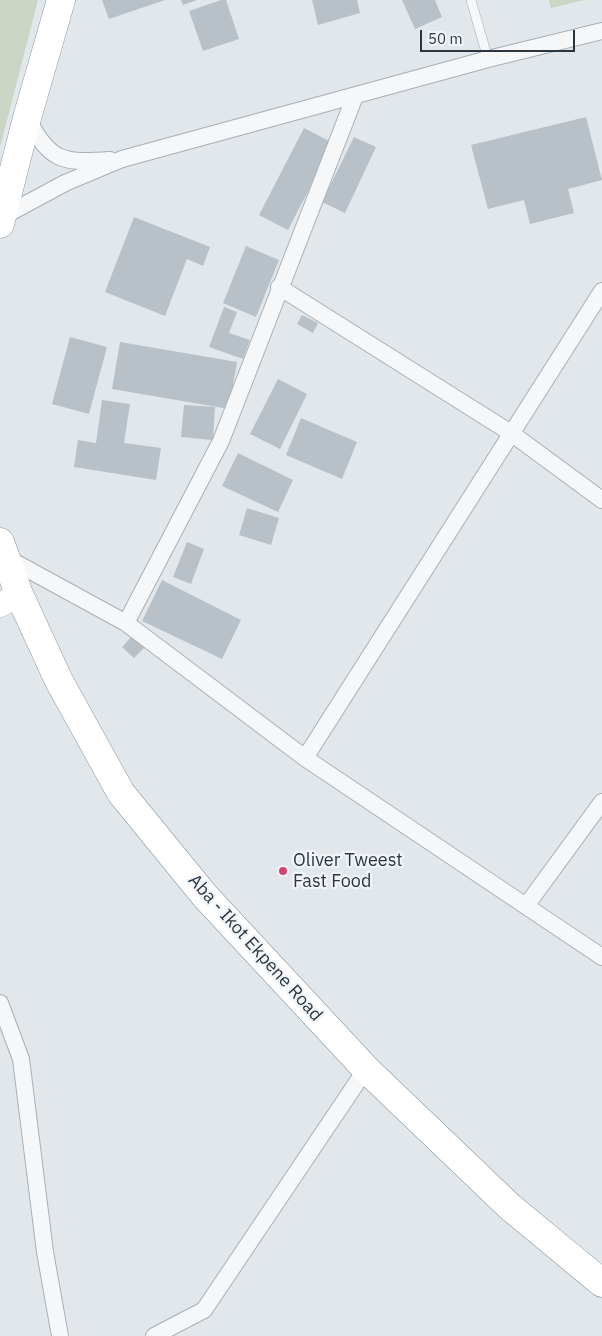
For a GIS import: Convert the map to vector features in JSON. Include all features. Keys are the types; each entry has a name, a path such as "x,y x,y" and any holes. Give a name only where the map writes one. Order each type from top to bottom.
{"highway":[{"path":"1,220 27,118 60,2"},
{"name":"Aba - Ikot Ekpene Road","path":"3,550 10,599 59,681 121,793 205,896 366,1068 509,1206 602,1283"}],"street":[{"path":"1,220 65,183 122,159 488,59 602,31"},
{"path":"126,623 221,441 279,287 355,96"},
{"path":"27,118 36,135 49,152 57,157 68,160 90,161 122,159"},
{"path":"279,287 511,432 602,500"},
{"path":"305,758 602,291"},
{"path":"3,550 126,623 305,758 602,957"},
{"path":"526,906 602,802"},
{"path":"0,1003 21,1059 46,1252 60,1336"},
{"path":"154,1336 204,1310 366,1068"}],"lane":[{"path":"471,0 488,59"}],"green space":[{"path":"0,0 38,0 0,147"},
{"path":"549,0 584,0 551,8"}],"building":[{"path":"102,0 165,0 109,19"},
{"path":"181,0 197,0 183,5"},
{"path":"226,0 239,39 203,51 189,11"},
{"path":"312,0 357,0 360,13 318,25"},
{"path":"402,0 435,0 442,17 415,29"},
{"path":"586,117 602,180 568,189 574,213 530,224 524,200 488,209 471,145"},
{"path":"304,128 333,143 288,230 259,215"},
{"path":"354,137 376,147 345,213 322,202"},
{"path":"134,217 210,247 203,266 187,259 165,316 105,292"},
{"path":"246,246 279,260 256,317 223,303"},
{"path":"224,307 237,312 229,333 250,340 243,359 209,347"},
{"path":"302,315 318,323 313,333 297,324"},
{"path":"70,337 107,347 89,414 52,404"},
{"path":"120,342 237,362 229,409 112,389"},
{"path":"278,379 307,394 280,449 250,434"},
{"path":"102,400 130,404 124,443 161,448 156,480 74,467 78,440 96,443"},
{"path":"184,405 215,407 213,440 181,437"},
{"path":"301,418 357,442 342,479 286,455"},
{"path":"238,453 293,480 278,512 222,486"},
{"path":"247,508 279,518 271,545 239,535"},
{"path":"187,542 204,549 191,584 173,577"},
{"path":"162,580 241,620 222,659 142,621"},
{"path":"132,636 144,648 134,658 122,647"}],"place":[{"name":"Oliver Tweest Fast Food","path":"283,871"}]}
